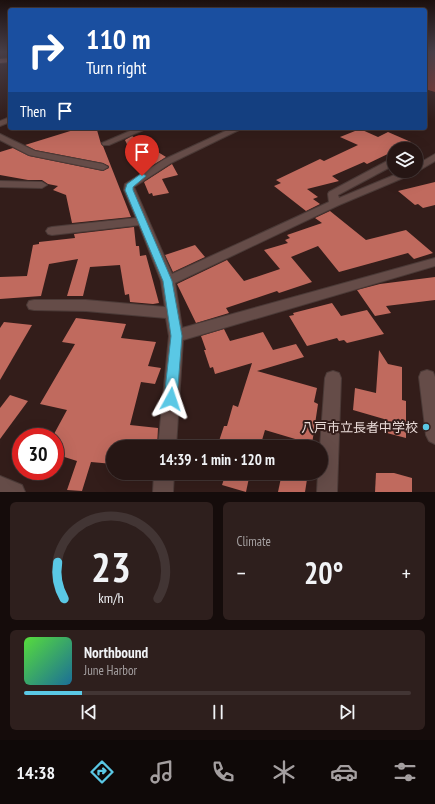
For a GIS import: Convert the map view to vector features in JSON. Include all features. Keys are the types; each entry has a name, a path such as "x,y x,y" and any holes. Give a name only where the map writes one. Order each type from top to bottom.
{"street":[{"path":"106,143 139,130"},
{"path":"168,440 176,336 173,313 168,281 129,190 129,186 162,164 235,130"},
{"path":"0,136 32,153 103,167"},
{"path":"423,164 435,156"},
{"path":"335,203 333,194 387,165"},
{"path":"168,281 335,203 395,178"},
{"path":"0,184 42,186"},
{"path":"52,231 143,221"},
{"path":"176,336 435,262"},
{"path":"34,305 60,304 173,313"},
{"path":"428,377 435,434"},
{"path":"327,492 333,378"},
{"path":"163,492 164,480"},
{"path":"0,486 14,492"}],"shaded area":[{"path":"427,75 435,75 435,92 427,90"}],"building":[{"path":"74,130 97,130 101,144 131,217 72,223 66,195 53,190 58,186 48,184 42,180 28,180 0,175 0,152 13,148 29,156 103,171 109,168 109,166 103,163 35,150 25,145"},
{"path":"358,130 362,130 378,137 388,132 411,142 387,142 387,154 367,164 364,162 332,176 339,181 307,189 318,197 313,199 320,204 306,211 274,186 281,183 276,180 320,159 324,161 358,145 340,137"},
{"path":"132,136 166,157 140,173 125,140"},
{"path":"172,164 178,175 162,179 169,193 153,196 152,193 149,194 144,182"},
{"path":"435,182 435,205 423,208 418,204 415,205 398,191"},
{"path":"330,211 366,240 406,230 433,253 414,259 408,253 339,272 318,246 291,257 312,282 279,293 277,291 226,308 229,313 196,323 177,284 227,260 244,281 280,269 264,250 288,243 285,240 290,238 287,235 322,223 315,218"},
{"path":"134,227 136,246 139,246 140,256 146,255 159,303 153,304 130,302 129,294 125,295 120,265 90,267 83,296 67,296 78,259 49,264 41,296 0,299 0,277 27,276 33,245 39,244 39,242 75,238 74,234"},
{"path":"195,245 205,257 173,272 165,255"},
{"path":"435,277 435,300 386,306 391,313 375,316 357,290 380,284"},
{"path":"332,303 341,316 367,310 384,334 347,343 344,340 339,341 337,338 307,346 289,316 294,315 293,313"},
{"path":"76,318 126,324 121,338 156,342 148,366 161,368 155,384 141,382 130,425 158,428 157,440 106,440 106,463 91,462 82,491 67,490 77,461 64,457 64,428 57,428 67,410 40,404 75,344 62,342"},
{"path":"4,322 32,325 0,380 0,328"},
{"path":"224,329 230,341 263,332 273,350 296,344 304,357 257,371 317,388 314,402 318,404 313,440 299,440 265,430 262,440 219,440 224,426 227,426 233,405 238,407 252,363 215,374 213,367 210,368 201,336"},
{"path":"379,350 388,364 402,367 402,400 406,401 406,438 383,432 384,419 353,410 355,388 376,393"},
{"path":"10,395 28,401 0,439 0,408"},
{"path":"376,473 394,473 412,478 412,492 375,492"},
{"path":"224,480 249,480 246,492 222,485"},
{"path":"281,480 307,480 305,492 278,492"}],"place":[{"name":"八戸市立長者中学校","path":"426,427"}],"route":[{"path":"142,176 129,186 129,190 168,281 176,336 171,399"}]}
